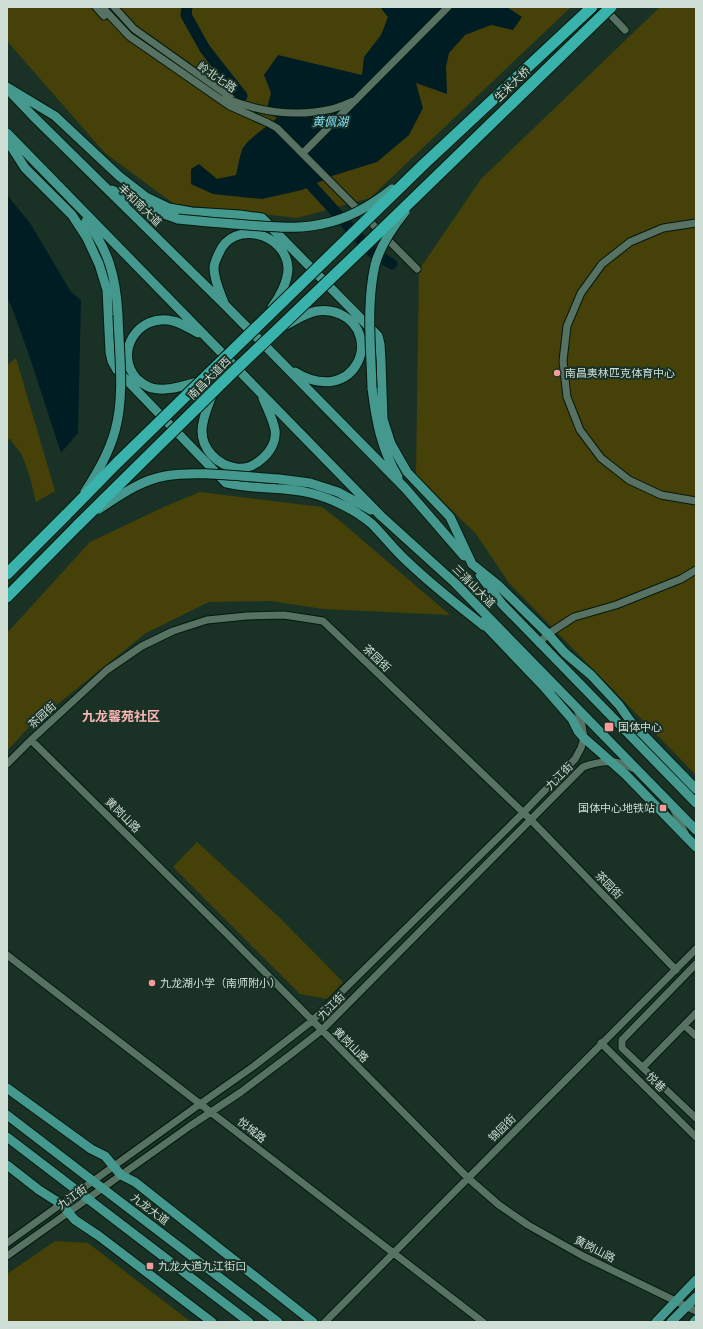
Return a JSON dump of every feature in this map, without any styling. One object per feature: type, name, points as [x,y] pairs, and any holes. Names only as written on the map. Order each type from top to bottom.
[{"type":"highway","name":"生米大桥","points":[[424,165],[592,7]]},
{"type":"highway","name":"生米大桥","points":[[431,181],[611,7]]},
{"type":"highway","name":"南昌大道西","points":[[7,574],[262,322],[424,165]]},
{"type":"highway","name":"南昌大道西","points":[[7,596],[213,392],[431,181]]},
{"type":"main road","points":[[7,88],[55,116],[119,176],[146,197],[168,208],[192,212],[262,218],[378,336],[380,344],[383,419],[391,444],[407,472],[450,517],[472,564],[498,585],[548,634],[565,653],[591,675],[619,705],[631,722],[696,789]]},
{"type":"main road","name":"丰和南大道","points":[[7,88],[33,116],[257,338]]},
{"type":"main road","points":[[7,133],[206,338]]},
{"type":"main road","points":[[7,140],[25,168],[72,215],[87,238],[99,264],[107,290],[110,352],[112,361],[117,370],[226,482],[240,486],[310,493],[340,504],[358,513],[372,524],[409,563],[463,610],[484,626],[545,688],[572,719],[578,731],[584,738],[625,774],[696,847]]},
{"type":"main road","points":[[104,187],[150,209],[178,219],[210,223],[298,228],[340,219],[364,209],[424,165]]},
{"type":"main road","points":[[405,488],[392,468],[384,450],[376,417],[372,388],[370,301],[375,264],[386,240],[399,220],[431,181]]},
{"type":"main road","points":[[62,190],[90,225],[107,257],[117,291],[120,401],[115,432],[109,449],[99,469],[76,506]]},
{"type":"main road","points":[[225,305],[216,280],[214,267],[220,249],[228,241],[242,234],[261,235],[270,239],[285,255],[288,269],[285,282],[278,299],[262,322]]},
{"type":"main road","points":[[277,330],[302,316],[316,311],[327,311],[338,313],[348,318],[359,332],[361,343],[361,355],[356,366],[350,374],[334,382],[325,382],[305,378],[283,365]]},
{"type":"main road","points":[[201,382],[165,390],[143,385],[135,377],[129,366],[129,346],[132,337],[138,329],[146,323],[154,320],[173,321],[206,338]]},
{"type":"main road","name":"三清山大道","points":[[206,338],[381,516],[455,583],[696,830]]},
{"type":"main road","name":"三清山大道","points":[[257,338],[405,488],[472,564],[502,604],[696,803]]},
{"type":"main road","points":[[213,392],[204,417],[202,429],[203,441],[214,458],[224,464],[236,468],[247,467],[258,462],[268,455],[273,444],[275,431],[271,416],[261,393]]},
{"type":"main road","points":[[82,522],[123,493],[144,483],[164,476],[187,474],[279,479],[310,483],[338,492],[381,516]]},
{"type":"main road","points":[[455,583],[484,626]]},
{"type":"main road","points":[[545,688],[575,705]]},
{"type":"main road","points":[[7,1088],[90,1149],[105,1156],[121,1175],[135,1182],[313,1322]]},
{"type":"main road","name":"九龙大道","points":[[7,1115],[278,1322]]},
{"type":"main road","points":[[7,1137],[249,1322]]},
{"type":"main road","points":[[7,1165],[38,1190],[61,1204],[75,1220],[99,1236],[212,1322]]},
{"type":"main road","points":[[656,1322],[696,1280]]},
{"type":"main road","points":[[671,1322],[696,1297]]},
{"type":"street","points":[[96,7],[126,39],[216,101],[268,122],[277,128],[417,269]]},
{"type":"street","points":[[102,7],[130,36],[230,106]]},
{"type":"street","name":"岭北七路","points":[[109,7],[132,32],[232,101],[257,108],[282,112],[312,112],[334,109],[356,100]]},
{"type":"street","points":[[114,7],[134,29],[238,103]]},
{"type":"street","name":"岭北七路","points":[[303,153],[448,7]]},
{"type":"street","points":[[604,7],[625,30]]},
{"type":"street","points":[[696,222],[663,228],[630,242],[602,264],[581,293],[567,326],[563,361],[567,396],[580,430],[601,458],[629,480],[661,495],[696,501]]},
{"type":"street","points":[[539,643],[548,634],[574,617],[616,605],[681,579],[696,570]]},
{"type":"street","name":"茶园街","points":[[7,764],[107,670],[142,646],[173,631],[207,620],[247,616],[284,615],[323,621],[531,820],[676,970]]},
{"type":"street","points":[[575,705],[582,725],[584,738]]},
{"type":"street","name":"九江街","points":[[7,1242],[254,1066],[312,1021],[523,813],[575,759],[584,738]]},
{"type":"street","name":"黄岗山路","points":[[31,740],[222,928],[468,1178],[499,1205],[528,1225],[583,1256],[696,1311]]},
{"type":"street","name":"九江街","points":[[7,1256],[210,1112],[241,1092],[322,1030],[583,767],[598,762],[617,762],[626,764],[642,775]]},
{"type":"street","points":[[671,804],[686,836]]},
{"type":"street","name":"锦园街","points":[[325,1322],[696,949]]},
{"type":"street","name":"悦城路","points":[[7,955],[483,1322]]},
{"type":"street","points":[[696,964],[622,1040],[622,1048],[696,1118]]},
{"type":"street","points":[[643,1067],[696,1013]]},
{"type":"street","points":[[684,1025],[696,1036]]},
{"type":"street","name":"悦巷","points":[[601,1043],[696,1137]]},
{"type":"shaded area","points":[[7,7],[571,7],[370,198],[297,218],[174,204],[105,153],[7,41]]},
{"type":"shaded area","name":"南昌奥林匹克体育中心","points":[[660,7],[696,7],[696,775],[509,583],[476,534],[416,475],[419,270],[481,179]]},
{"type":"shaded area","points":[[16,358],[55,491],[36,502],[30,477],[22,455],[10,439],[7,440],[7,365]]},
{"type":"shaded area","points":[[200,492],[322,507],[450,615],[323,609],[271,601],[209,602],[146,633],[29,727],[7,751],[7,633],[90,542],[166,506]]},
{"type":"shaded area","points":[[197,842],[279,917],[343,982],[327,999],[300,994],[173,867]]},
{"type":"shaded area","points":[[55,1241],[88,1243],[191,1322],[7,1322],[7,1274]]},
{"type":"water","name":"黄佩湖","points":[[380,7],[507,7],[522,17],[513,30],[491,25],[465,35],[449,53],[446,67],[447,94],[416,83],[423,108],[409,135],[377,162],[332,176],[302,190],[262,199],[213,194],[191,184],[191,169],[199,164],[217,179],[236,175],[242,150],[253,137],[277,118],[266,112],[271,93],[264,75],[278,55],[362,75],[364,57],[381,35],[388,17]]},
{"type":"water","points":[[7,195],[30,223],[71,292],[81,300],[78,433],[61,453],[30,358],[7,297]]},
{"type":"waterway","points":[[187,7],[186,15],[205,49],[242,96]]},
{"type":"waterway","points":[[301,174],[372,252],[392,264]]},
{"type":"place","name":"南昌奥林匹克体育中心","points":[[557,373]]},
{"type":"place","name":"国体中心","points":[[609,727]]},
{"type":"place","name":"国体中心地铁站","points":[[663,808]]},
{"type":"place","name":"九龙湖小学（南师附小）","points":[[152,983]]},
{"type":"place","name":"九龙大道九江街口","points":[[150,1266]]},
{"type":"district","name":"九龙馨苑社区","points":[[121,716]]}]
